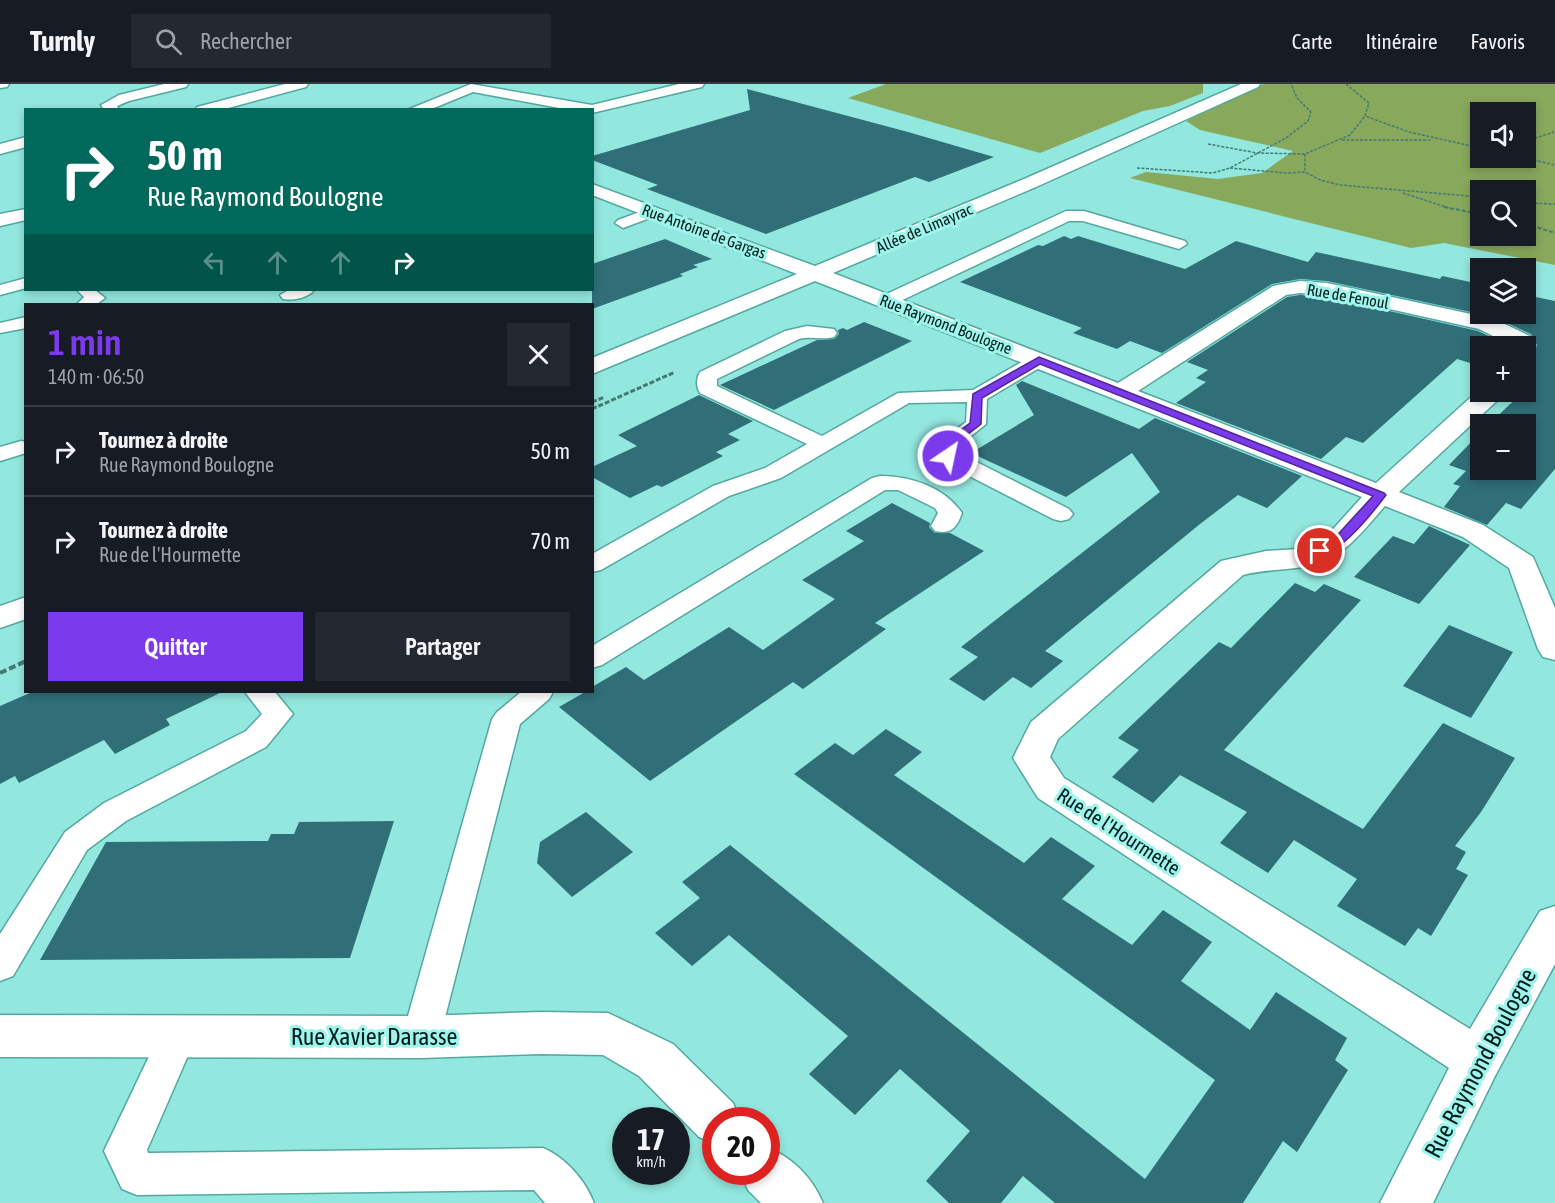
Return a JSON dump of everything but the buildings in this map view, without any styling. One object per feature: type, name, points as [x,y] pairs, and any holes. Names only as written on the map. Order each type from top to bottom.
[{"type":"street","points":[[110,108],[108,105],[124,98],[181,84]]},
{"type":"street","points":[[210,108],[301,84]]},
{"type":"street","points":[[594,109],[697,84]]},
{"type":"street","name":"Allée de Limayrac","points":[[594,366],[1030,183],[1253,84]]},
{"type":"street","points":[[419,108],[477,86],[587,108]]},
{"type":"street","points":[[3,145],[24,142]]},
{"type":"street","name":"Rue Antoine de Gargas","points":[[596,193],[653,212],[814,273]]},
{"type":"street","points":[[0,220],[24,214]]},
{"type":"street","name":"Rue Raymond Boulogne","points":[[814,273],[1473,531],[1522,563],[1555,649]]},
{"type":"street","name":"Rue de Fenoul","points":[[1120,392],[1280,290],[1300,287],[1327,289],[1486,324],[1511,336]]},
{"type":"street","points":[[1380,495],[1481,402]]},
{"type":"street","name":"Rue de l'Hourmette","points":[[1380,495],[1335,544],[1305,558],[1266,560],[1232,568],[1044,731],[1031,758],[1051,788],[1478,1060]]},
{"type":"street","points":[[0,618],[24,608]]},
{"type":"street","name":"Rue Raymond Boulogne","points":[[1406,1203],[1478,1060],[1555,924]]},
{"type":"street","name":"Rue Xavier Darasse","points":[[0,1036],[421,1037],[541,1033],[608,1034],[656,1060],[703,1107]]},
{"type":"street","points":[[779,1185],[797,1203]]},
{"type":"lane","points":[[622,223],[653,212]]},
{"type":"lane","points":[[886,301],[1066,216],[1084,216],[1179,244]]},
{"type":"lane","points":[[0,290],[24,284]]},
{"type":"lane","points":[[86,291],[96,298],[87,303]]},
{"type":"lane","points":[[0,328],[24,322]]},
{"type":"lane","points":[[823,444],[707,389],[707,376],[792,335],[807,331],[828,333]]},
{"type":"lane","points":[[594,565],[722,491],[773,473],[905,397],[977,396],[1039,360]]},
{"type":"lane","points":[[977,396],[976,424],[949,443],[948,456],[1061,514]]},
{"type":"lane","points":[[0,454],[21,447]]},
{"type":"lane","points":[[594,658],[880,483],[902,483],[943,503],[950,513],[943,526]]},
{"type":"lane","points":[[0,965],[76,841],[115,812],[256,739],[279,714],[260,693]]},
{"type":"lane","points":[[421,1037],[507,719],[538,693]]},
{"type":"lane","points":[[177,1036],[125,1151],[137,1174],[543,1169],[573,1203]]},
{"type":"path","points":[[1133,168],[1205,174],[1230,168],[1286,138],[1308,121],[1311,112],[1296,98],[1291,84]]},
{"type":"path","points":[[1208,144],[1257,153],[1305,154],[1339,140],[1350,135],[1365,116],[1369,103],[1346,84]]},
{"type":"path","points":[[1365,116],[1409,132],[1470,146]]},
{"type":"path","points":[[1536,138],[1555,131]]},
{"type":"path","points":[[1339,140],[1437,140]]},
{"type":"path","points":[[1305,154],[1305,172]]},
{"type":"path","points":[[1536,161],[1555,165]]},
{"type":"path","points":[[1230,168],[1286,173],[1305,172],[1320,180],[1340,185],[1470,195]]},
{"type":"path","points":[[1397,191],[1446,208],[1470,212]]},
{"type":"path","points":[[1536,203],[1555,204]]},
{"type":"path","points":[[1536,227],[1555,233]]},
{"type":"path","points":[[0,673],[24,662]]},
{"type":"green space","points":[[886,84],[1203,84],[1203,93],[1170,106],[1143,111],[1040,153],[848,98]]},
{"type":"green space","points":[[1264,84],[1555,84],[1555,265],[1536,261],[1536,258],[1520,258],[1444,243],[1411,248],[1130,178],[1146,172],[1218,179],[1262,173],[1293,151],[1200,130],[1186,121]]},
{"type":"route","points":[[948,456],[949,443],[976,424],[977,396],[1039,360],[1380,495],[1335,544],[1320,551]]}]
